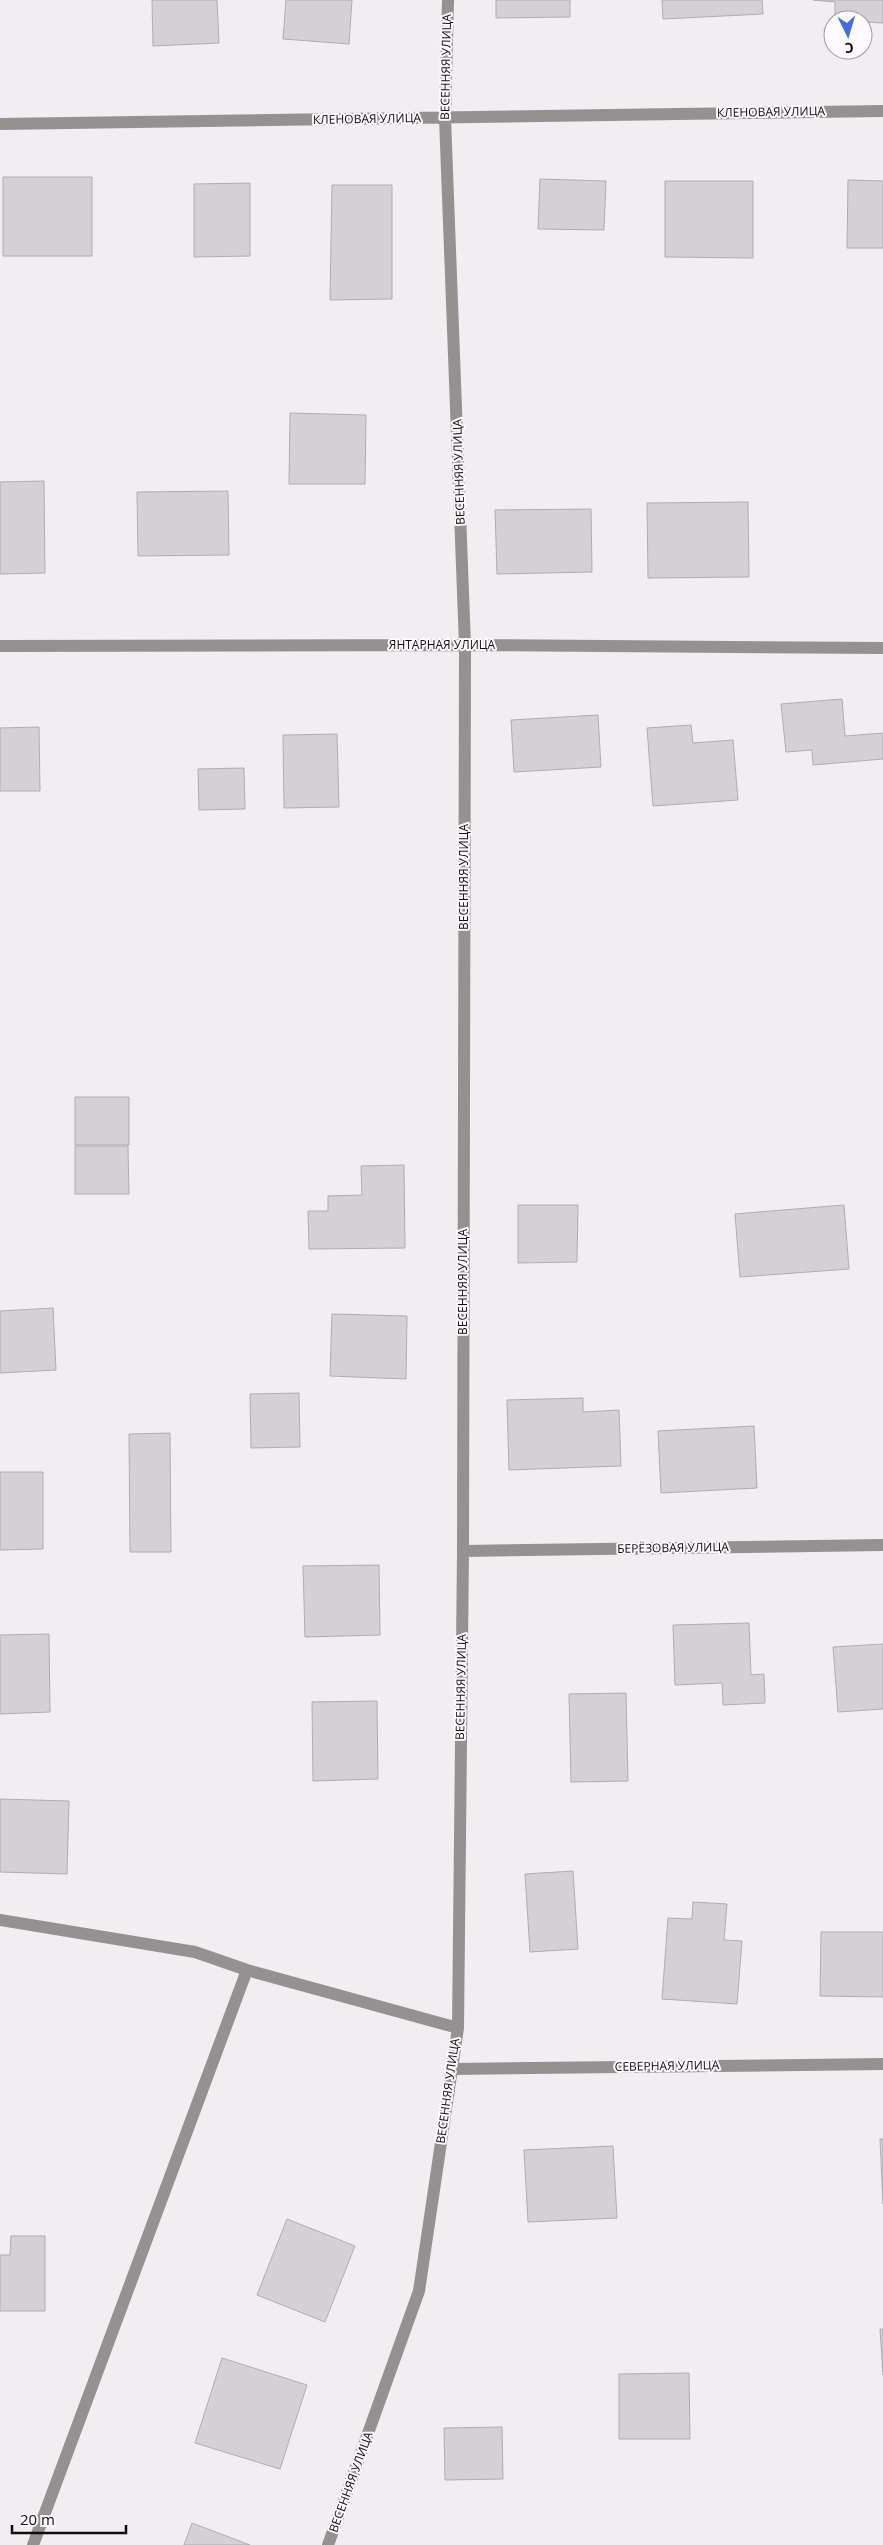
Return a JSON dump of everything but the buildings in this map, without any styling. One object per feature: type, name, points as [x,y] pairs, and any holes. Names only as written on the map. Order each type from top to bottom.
[{"type":"street","name":"ВЕСЕННЯЯ УЛИЦА","points":[[328,2545],[419,2291],[458,2028],[463,1551],[465,645],[445,118],[448,0]]},
{"type":"street","name":"КЛЕНОВАЯ УЛИЦА","points":[[0,124],[883,111]]},
{"type":"street","name":"ЯНТАРНАЯ УЛИЦА","points":[[0,646],[465,645],[883,648]]},
{"type":"street","name":"БЕРЁЗОВАЯ УЛИЦА","points":[[463,1551],[883,1545]]},
{"type":"street","points":[[0,1920],[195,1952],[247,1970],[458,2028]]},
{"type":"street","points":[[33,2545],[247,1970]]},
{"type":"street","name":"СЕВЕРНАЯ УЛИЦА","points":[[452,2068],[883,2064]]}]
